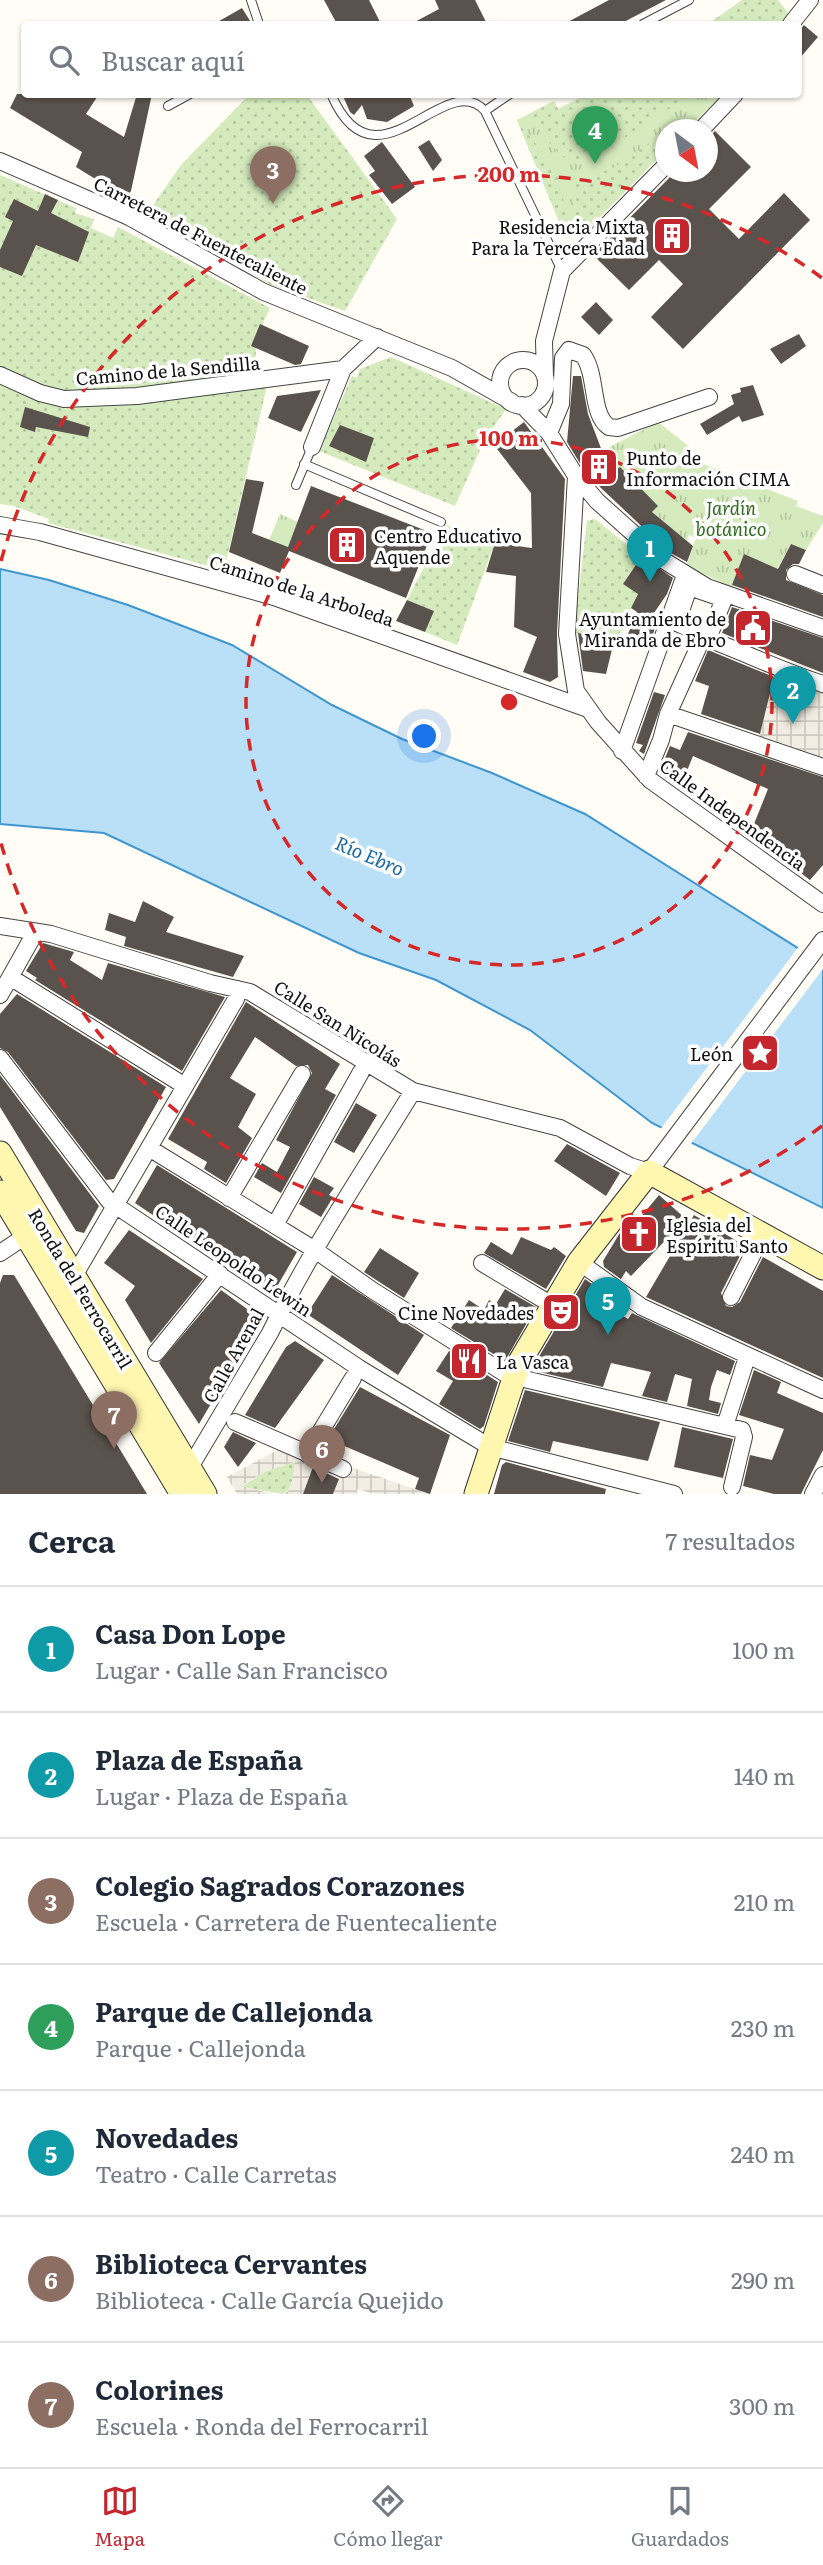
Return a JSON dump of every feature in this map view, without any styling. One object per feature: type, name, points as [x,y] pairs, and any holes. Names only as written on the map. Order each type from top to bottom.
[{"type":"main road","name":"Ronda del Ferrocarril","points":[[0,1153],[34,1230],[181,1486],[205,1494]]},
{"type":"main road","points":[[476,1494],[512,1375],[579,1262],[649,1172],[823,1268]]},
{"type":"main road","name":"Ronda del Ferrocarril","points":[[0,1192],[74,1276],[181,1486]]},
{"type":"street","points":[[793,21],[810,0]]},
{"type":"street","points":[[711,119],[731,98]]},
{"type":"street","name":"Carretera de Fuentecaliente","points":[[0,161],[129,217],[264,292],[464,373],[517,404],[550,433]]},
{"type":"street","points":[[646,776],[668,714],[704,635],[711,631],[724,599],[690,581],[597,501],[576,475],[550,433],[542,395],[545,377],[544,341],[562,271],[655,176]]},
{"type":"street","points":[[312,447],[343,369],[377,337]]},
{"type":"street","points":[[542,395],[530,404],[517,404],[501,387],[512,364],[544,341]]},
{"type":"street","points":[[550,433],[561,404],[563,358],[569,350],[578,351],[587,360],[594,376],[598,411],[604,424],[612,428],[709,397]]},
{"type":"street","points":[[512,364],[538,365],[545,377]]},
{"type":"street","name":"Carretera de Fuentecaliente","points":[[464,373],[512,364]]},
{"type":"street","name":"Camino de la Sendilla","points":[[0,375],[40,393],[79,399],[193,390],[343,369]]},
{"type":"street","name":"Calle Independencia","points":[[576,475],[568,645],[576,691],[622,751],[646,776],[823,904]]},
{"type":"street","points":[[574,512],[580,501],[587,498],[597,501]]},
{"type":"street","name":"Camino de la Arboleda","points":[[0,525],[40,532],[274,597],[588,709]]},
{"type":"street","points":[[795,574],[823,585]]},
{"type":"street","points":[[690,581],[823,628]]},
{"type":"street","points":[[690,581],[677,623],[756,656],[777,670],[823,684]]},
{"type":"street","points":[[622,751],[690,581]]},
{"type":"street","points":[[668,714],[823,766]]},
{"type":"street","name":"Calle San Nicolás","points":[[0,926],[39,932],[250,992],[331,1044],[413,1091],[560,1128],[630,1166],[649,1172]]},
{"type":"street","points":[[0,995],[39,932]]},
{"type":"street","points":[[649,1172],[823,940]]},
{"type":"street","points":[[10,978],[185,1086]]},
{"type":"street","points":[[74,1276],[236,999],[238,989]]},
{"type":"street","name":"Calle Leopoldo Lewin","points":[[0,1058],[109,1201],[359,1367],[489,1447],[674,1494]]},
{"type":"street","points":[[275,1225],[361,1072]]},
{"type":"street","points":[[229,1198],[302,1074]]},
{"type":"street","name":"Calle Arenal","points":[[181,1486],[270,1333],[278,1312],[413,1091]]},
{"type":"street","points":[[149,1148],[315,1250],[372,1290],[504,1373]]},
{"type":"street","points":[[0,1253],[34,1230]]},
{"type":"street","points":[[731,1297],[763,1234]]},
{"type":"street","points":[[579,1262],[642,1307],[823,1390]]},
{"type":"street","points":[[482,1263],[547,1302]]},
{"type":"street","points":[[156,1353],[220,1274]]},
{"type":"street","points":[[725,1426],[747,1357]]},
{"type":"street","points":[[307,1454],[353,1378]]},
{"type":"street","points":[[520,1378],[742,1430],[732,1487]]},
{"type":"street","points":[[235,1422],[343,1469]]},
{"type":"street","points":[[813,1494],[823,1475]]},
{"type":"lane","points":[[251,0],[258,21]]},
{"type":"lane","points":[[649,21],[689,0]]},
{"type":"lane","points":[[168,106],[183,98]]},
{"type":"lane","points":[[333,98],[341,117],[352,129],[368,134],[397,133],[465,100],[478,103],[485,111],[562,271]]},
{"type":"lane","points":[[485,111],[504,98]]},
{"type":"lane","points":[[296,485],[312,447]]},
{"type":"lane","points":[[304,464],[441,522]]},
{"type":"green space","points":[[742,0],[778,0],[789,14],[783,21],[712,21]]},
{"type":"green space","points":[[246,98],[309,98],[397,219],[345,311],[271,285],[149,211],[181,165]]},
{"type":"green space","points":[[580,98],[719,98],[697,119],[655,119],[655,161],[579,238],[569,233],[566,238],[517,120],[554,101],[558,109]]},
{"type":"green space","points":[[580,98],[685,98],[628,136],[577,164],[556,150],[529,114],[554,101],[558,109]]},
{"type":"green space","points":[[517,120],[555,168],[560,179],[569,232],[566,238]]},
{"type":"green space","points":[[655,139],[655,161],[579,238],[572,189],[575,183],[615,167]]},
{"type":"green space","points":[[0,175],[76,208],[75,213],[94,219],[91,228],[113,238],[118,227],[270,308],[252,346],[256,348],[255,375],[129,391],[58,392],[0,368]]},
{"type":"green space","points":[[391,357],[506,409],[484,441],[455,506],[319,451],[352,376],[357,378],[360,369]]},
{"type":"green space","points":[[0,382],[29,395],[267,386],[224,570],[48,523],[49,519],[14,506],[0,504]]},
{"type":"green space","name":"Jardín botánico","points":[[658,422],[701,456],[703,464],[798,501],[796,506],[823,516],[823,523],[806,550],[791,544],[777,569],[744,555],[732,587],[686,566],[696,538],[689,535],[687,541],[652,512],[658,506],[602,451]]},
{"type":"green space","points":[[280,514],[298,522],[288,547],[269,540]]},
{"type":"green space","points":[[595,519],[642,557],[623,584],[638,594],[616,641],[574,633],[587,521]]},
{"type":"green space","points":[[446,525],[495,543],[457,645],[425,632],[434,611],[407,600]]},
{"type":"green space","points":[[296,1462],[291,1484],[283,1494],[241,1487],[266,1471]]},
{"type":"shaded area","points":[[775,674],[823,680],[823,775],[757,745]]},
{"type":"shaded area","points":[[279,1449],[315,1463],[303,1494],[283,1494],[288,1491],[293,1478],[295,1462],[266,1471],[241,1486],[273,1494],[237,1494],[227,1477]]},
{"type":"shaded area","points":[[345,1465],[429,1494],[374,1494],[358,1489],[356,1494],[333,1494]]},
{"type":"water","name":"Río Ebro","points":[[0,569],[49,580],[128,605],[232,645],[332,705],[402,739],[492,773],[585,814],[823,964],[823,1208],[652,1123],[530,1030],[436,980],[359,953],[104,833],[0,824]]},
{"type":"pier","points":[[800,945],[823,960],[823,969],[690,1145],[659,1131]]},
{"type":"building","points":[[324,0],[369,0],[380,21],[335,21]]},
{"type":"building","points":[[435,0],[475,0],[486,21],[417,21],[439,9]]},
{"type":"building","points":[[609,0],[666,0],[626,21],[570,21]]},
{"type":"building","points":[[242,8],[250,21],[219,21]]},
{"type":"building","points":[[804,25],[818,37],[802,56]]},
{"type":"building","points":[[17,94],[21,94],[21,98],[96,98],[86,114],[124,137],[136,98],[151,98],[131,191],[126,198],[76,167],[82,152],[10,108]]},
{"type":"building","points":[[344,98],[411,98],[414,106],[387,122],[367,119],[362,105],[354,115]]},
{"type":"building","name":"Residencia Mixta Para la Tercera Edad","points":[[718,134],[751,167],[709,209],[739,239],[784,193],[810,220],[683,349],[651,317],[683,284],[659,260],[629,290],[593,255],[665,182],[718,182]]},
{"type":"building","points":[[429,140],[442,160],[433,171],[418,147]]},
{"type":"building","points":[[382,142],[415,187],[392,204],[369,175],[375,171],[364,156]]},
{"type":"building","points":[[45,194],[58,200],[51,213],[89,232],[78,262],[36,245],[22,276],[0,267],[0,250],[13,221],[5,217],[14,199],[38,211]]},
{"type":"building","points":[[596,302],[613,320],[599,335],[581,317]]},
{"type":"building","points":[[260,324],[309,346],[301,364],[295,365],[251,346]]},
{"type":"building","points":[[799,334],[806,346],[781,364],[770,349]]},
{"type":"building","points":[[573,376],[581,376],[588,414],[602,451],[617,469],[620,467],[658,506],[652,512],[693,546],[687,562],[669,552],[584,470],[567,442]]},
{"type":"building","points":[[753,385],[764,415],[742,422],[739,416],[707,435],[700,424],[734,404],[731,395],[741,392],[740,388]]},
{"type":"building","points":[[321,390],[301,432],[268,418],[277,396]]},
{"type":"building","points":[[25,407],[90,427],[88,437],[36,427],[35,432],[20,427]]},
{"type":"building","points":[[524,422],[565,479],[557,633],[558,677],[550,682],[523,672],[537,637],[514,627],[516,576],[486,572],[495,543],[532,548],[531,493],[494,445]]},
{"type":"building","points":[[340,425],[374,438],[366,462],[329,446]]},
{"type":"building","name":"Centro Educativo Aquende","points":[[246,479],[264,482],[252,533],[288,547],[311,486],[432,533],[406,598],[289,551],[280,573],[229,552]]},
{"type":"building","points":[[791,544],[806,550],[799,564],[793,564],[786,570],[786,580],[823,595],[823,617],[732,585],[744,554],[778,569]]},
{"type":"building","points":[[642,556],[673,578],[667,594],[654,613],[659,616],[651,640],[628,634],[637,612],[631,608],[638,594],[623,584]]},
{"type":"building","points":[[407,600],[434,611],[425,632],[396,621]]},
{"type":"building","name":"Ayuntamiento de Miranda de Ebro","points":[[732,607],[823,638],[823,673],[722,633]]},
{"type":"building","points":[[578,633],[614,641],[606,674],[583,671]]},
{"type":"building","points":[[708,650],[774,677],[760,734],[701,714],[709,686],[695,681]]},
{"type":"building","points":[[654,692],[665,695],[644,754],[639,751],[643,745],[636,743]]},
{"type":"building","points":[[688,732],[823,777],[823,865],[810,880],[750,834],[768,789],[693,756],[680,788],[659,773],[670,746],[680,750]]},
{"type":"building","points":[[143,901],[174,917],[166,932],[244,956],[233,977],[124,946],[126,937],[105,930],[109,913],[135,922]]},
{"type":"building","points":[[43,943],[74,952],[70,960],[102,980],[108,963],[225,997],[182,1071],[35,980],[37,978],[26,971]]},
{"type":"building","points":[[17,994],[166,1087],[114,1179],[106,1180],[8,1052],[0,1048],[0,1014]]},
{"type":"building","points":[[246,1002],[340,1064],[325,1089],[336,1095],[281,1193],[254,1177],[262,1163],[277,1172],[290,1147],[276,1140],[312,1073],[308,1065],[296,1066],[255,1037],[230,1078],[256,1094],[238,1127],[252,1138],[226,1183],[204,1169],[207,1162],[168,1139]]},
{"type":"building","points":[[0,1075],[99,1206],[84,1233],[76,1231],[0,1107]]},
{"type":"building","points":[[356,1103],[377,1115],[354,1153],[334,1142]]},
{"type":"building","points":[[567,1144],[620,1173],[606,1196],[554,1161]]},
{"type":"building","points":[[157,1165],[297,1252],[275,1290],[269,1293],[135,1203]]},
{"type":"building","points":[[314,1177],[334,1188],[329,1195],[333,1197],[321,1217],[299,1204]]},
{"type":"building","name":"Iglesia del Espíritu Santo","points":[[659,1195],[686,1219],[631,1276],[626,1271],[621,1279],[604,1267],[603,1261],[624,1226],[629,1231]]},
{"type":"building","points":[[694,1215],[745,1246],[721,1293],[726,1306],[732,1307],[740,1302],[763,1257],[823,1291],[823,1378],[646,1297]]},
{"type":"building","points":[[129,1230],[203,1279],[151,1343],[125,1300],[135,1286],[104,1263]]},
{"type":"building","points":[[521,1237],[551,1250],[554,1247],[566,1256],[546,1289],[484,1253],[491,1242],[512,1255]]},
{"type":"building","points":[[380,1248],[419,1273],[404,1298],[364,1272]]},
{"type":"building","points":[[3,1275],[14,1275],[147,1494],[0,1494],[0,1283]]},
{"type":"building","points":[[332,1275],[424,1335],[398,1375],[307,1314]]},
{"type":"building","points":[[585,1279],[610,1297],[605,1305],[628,1319],[632,1313],[735,1361],[730,1375],[717,1370],[711,1387],[709,1400],[721,1403],[718,1414],[687,1406],[692,1379],[675,1374],[667,1402],[642,1396],[651,1372],[611,1363],[603,1387],[531,1370]]},
{"type":"building","points":[[505,1289],[536,1307],[505,1361],[451,1328],[469,1300],[484,1310],[489,1300],[496,1304]]},
{"type":"building","points":[[221,1290],[261,1319],[199,1424],[159,1363]]},
{"type":"building","points":[[295,1341],[324,1360],[275,1428],[245,1415],[286,1347]]},
{"type":"building","points":[[449,1351],[498,1382],[484,1426],[480,1429],[439,1404],[453,1381],[436,1371]]},
{"type":"building","points":[[754,1370],[781,1382],[777,1393],[823,1413],[823,1450],[801,1494],[774,1494],[743,1486],[750,1455],[772,1460],[784,1429],[739,1415]]},
{"type":"building","points":[[360,1387],[450,1435],[430,1494],[415,1489],[419,1478],[328,1439]]},
{"type":"building","points":[[525,1390],[660,1422],[648,1461],[553,1441],[550,1452],[508,1441]]},
{"type":"building","points":[[682,1427],[733,1439],[723,1478],[674,1467]]},
{"type":"building","points":[[233,1432],[256,1443],[238,1467],[224,1447]]},
{"type":"building","points":[[506,1462],[606,1489],[605,1494],[494,1494],[502,1465]]},
{"type":"building","points":[[313,1467],[339,1479],[333,1494],[303,1494]]},
{"type":"place","name":"Parque de Callejonda","points":[[595,164]]},
{"type":"place","name":"Colegio Sagrados Corazones","points":[[273,204]]},
{"type":"place","name":"Residencia Mixta Para la Tercera Edad","points":[[672,236]]},
{"type":"place","name":"Punto de Información CIMA","points":[[599,467]]},
{"type":"place","name":"Centro Educativo Aquende","points":[[347,545]]},
{"type":"place","name":"Casa Don Lope","points":[[650,582]]},
{"type":"place","name":"Ayuntamiento de Miranda de Ebro","points":[[753,628]]},
{"type":"place","name":"Plaza de España","points":[[793,724]]},
{"type":"place","name":"León","points":[[760,1053]]},
{"type":"place","name":"Iglesia del Espíritu Santo","points":[[639,1234]]},
{"type":"place","name":"Cine Novedades","points":[[561,1312]]},
{"type":"place","name":"Novedades","points":[[608,1335]]},
{"type":"place","name":"La Vasca","points":[[469,1361]]},
{"type":"place","name":"Colorines","points":[[114,1449]]},
{"type":"place","name":"Biblioteca Cervantes","points":[[322,1483]]}]
